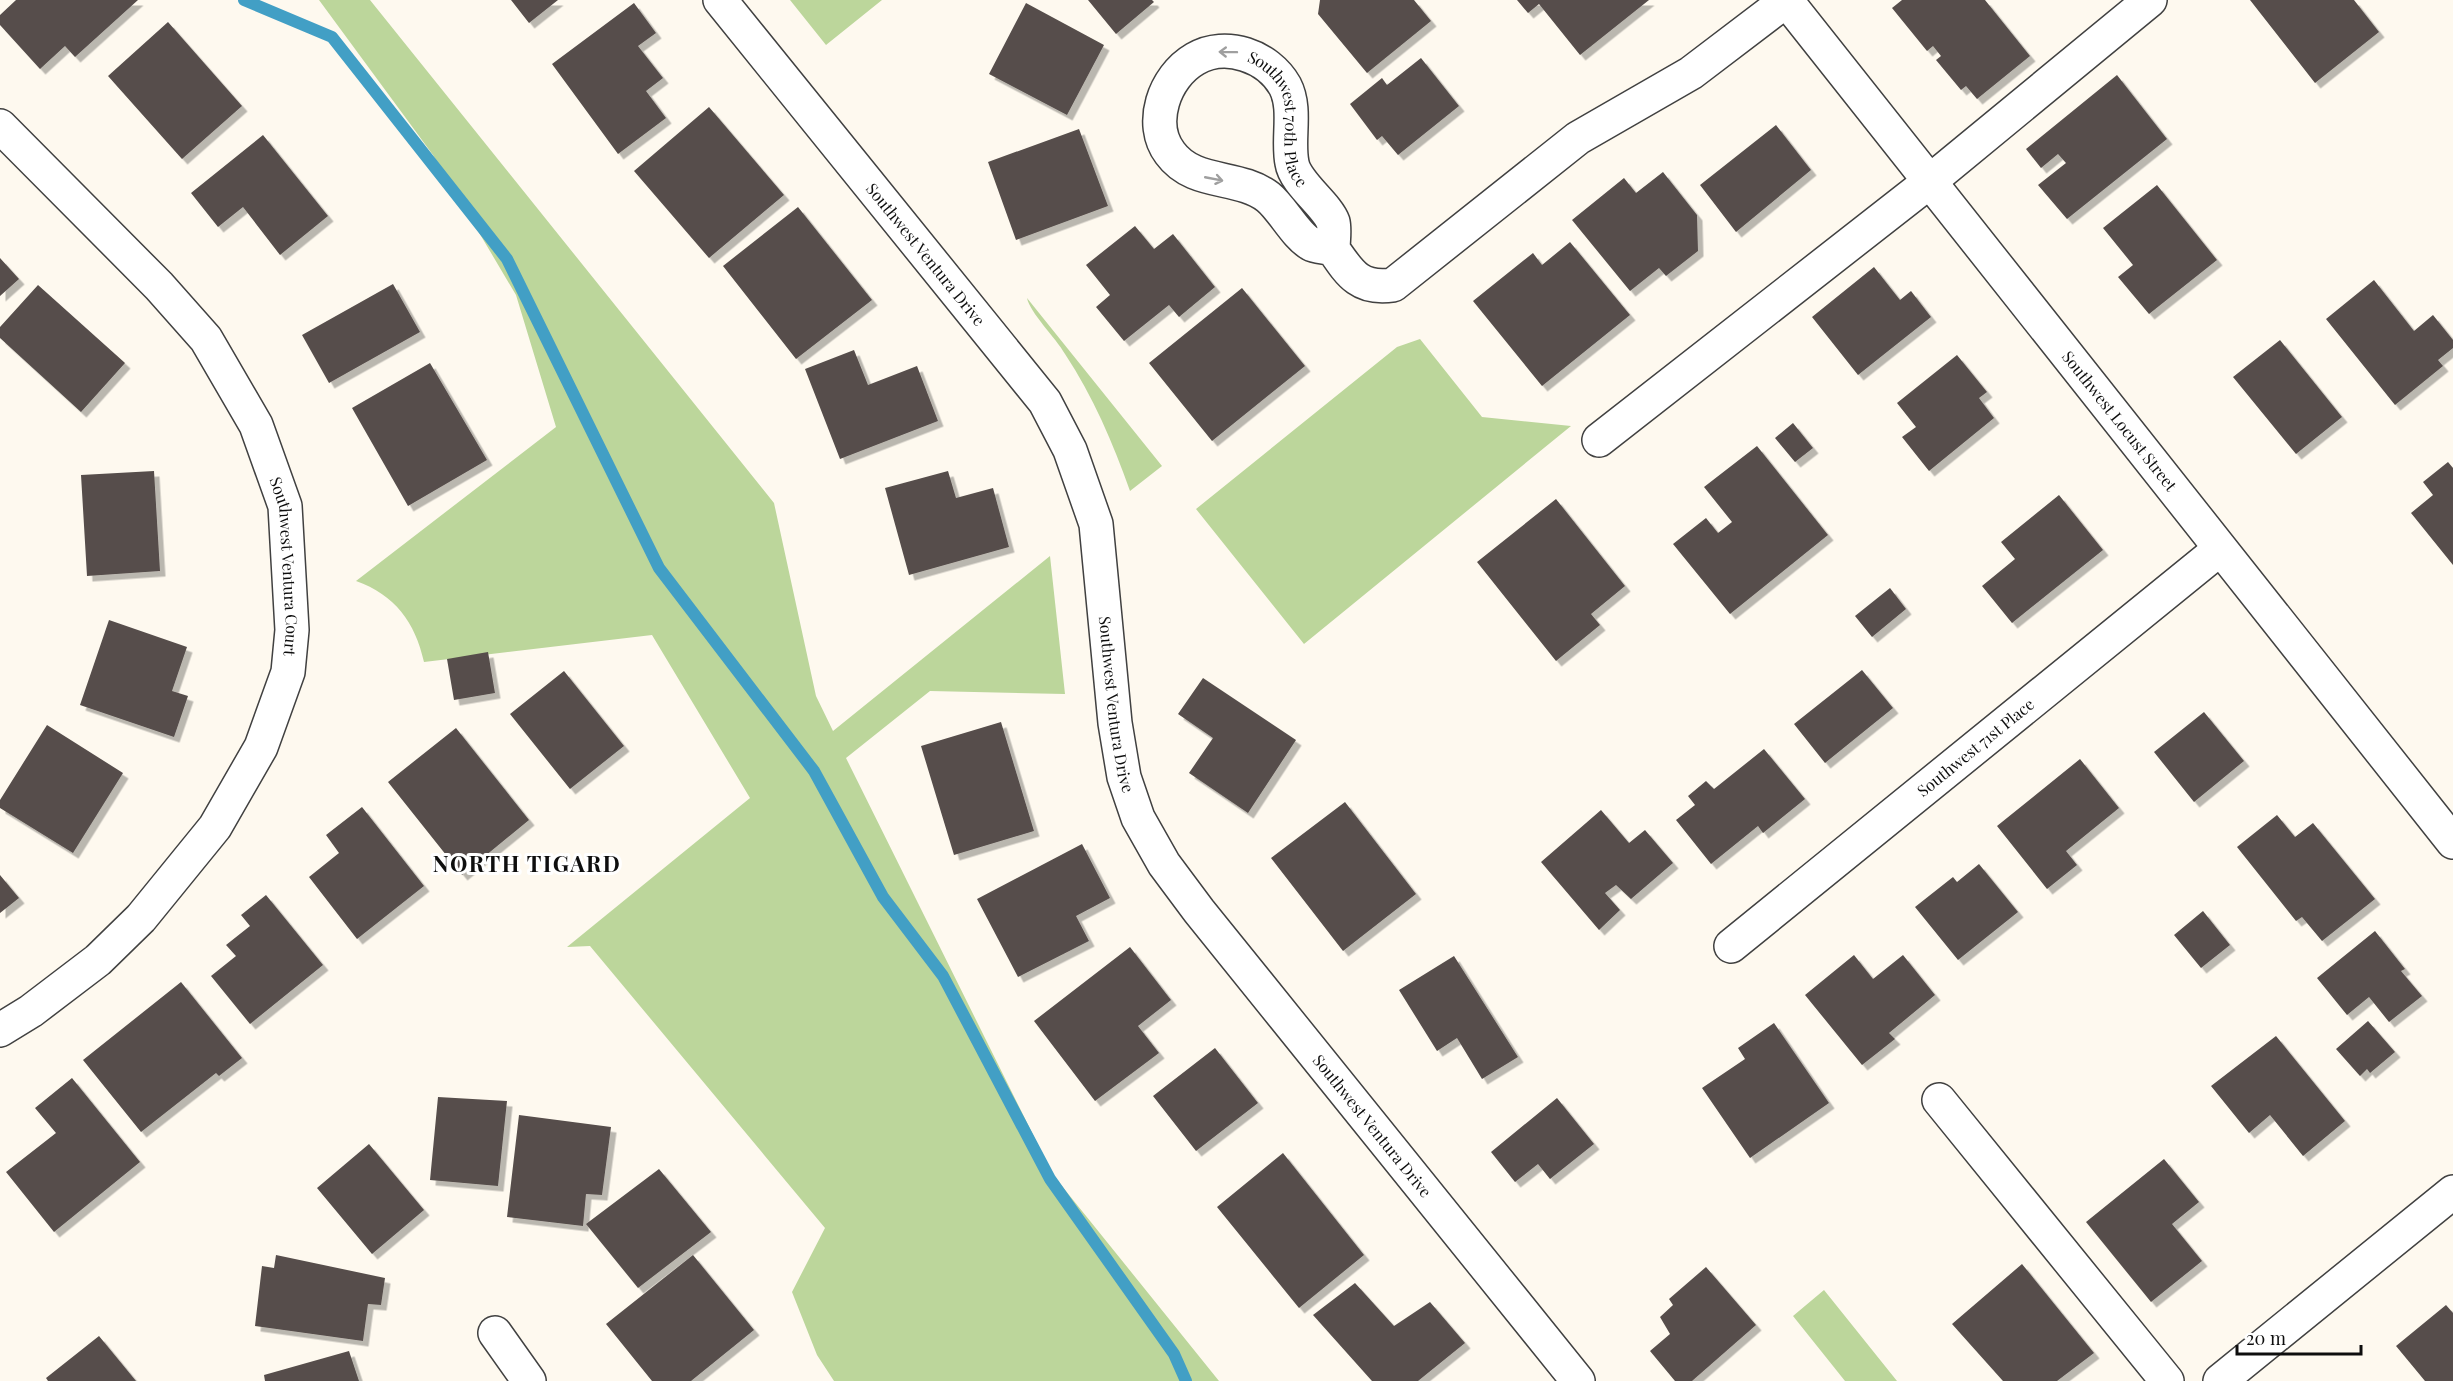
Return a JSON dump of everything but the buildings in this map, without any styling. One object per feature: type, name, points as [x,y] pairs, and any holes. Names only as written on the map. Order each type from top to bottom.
[{"type":"street","name":"Southwest Ventura Drive","points":[[720,0],[1045,402],[1070,450],[1096,524],[1115,723],[1124,777],[1138,818],[1164,864],[1280,1012],[1578,1381]]},
{"type":"street","name":"Southwest Locust Street","points":[[1786,0],[2453,842]]},
{"type":"street","name":"Southwest 70th Place","points":[[1333,249],[1333,222],[1292,166],[1290,108],[1286,88],[1274,72],[1257,59],[1242,53],[1226,51],[1210,53],[1195,59],[1181,70],[1162,102],[1159,118],[1161,135],[1170,153],[1185,167],[1201,177],[1251,188],[1268,197],[1310,243],[1333,249],[1358,280],[1377,288],[1393,285],[1578,138],[1691,72],[1786,0]]},
{"type":"street","points":[[1599,440],[1929,182],[2150,0]]},
{"type":"street","name":"Southwest Ventura Court","points":[[0,126],[159,286],[206,339],[251,416],[285,506],[292,630],[288,672],[261,747],[215,827],[141,918],[98,960],[31,1011],[0,1030]]},
{"type":"street","name":"Southwest 71st Place","points":[[1731,946],[2220,549]]},
{"type":"street","points":[[1939,1100],[2167,1381]]},
{"type":"street","points":[[2220,1381],[2453,1192]]},
{"type":"street","points":[[495,1333],[529,1381]]},
{"type":"green space","points":[[319,0],[370,0],[774,503],[816,696],[833,731],[1050,556],[1065,694],[930,691],[846,758],[1053,1175],[1219,1381],[834,1381],[817,1355],[792,1292],[825,1228],[590,946],[567,947],[750,798],[652,635],[424,662],[415,634],[401,612],[382,594],[356,581],[556,427],[516,295],[433,155]]},
{"type":"green space","points":[[790,0],[882,0],[826,45]]},
{"type":"green space","points":[[1027,298],[1162,466],[1130,491],[1085,386],[1061,348],[1033,311]]},
{"type":"green space","points":[[1420,339],[1482,417],[1571,426],[1304,644],[1196,509],[1397,347]]},
{"type":"green space","points":[[1824,1290],[1897,1381],[1845,1381],[1793,1316]]},
{"type":"waterway","points":[[244,0],[332,37],[507,259],[659,568],[814,771],[883,897],[943,976],[1050,1179],[1174,1354],[1186,1381]]},
{"type":"district","name":"NORTH TIGARD","points":[[527,864]]}]
